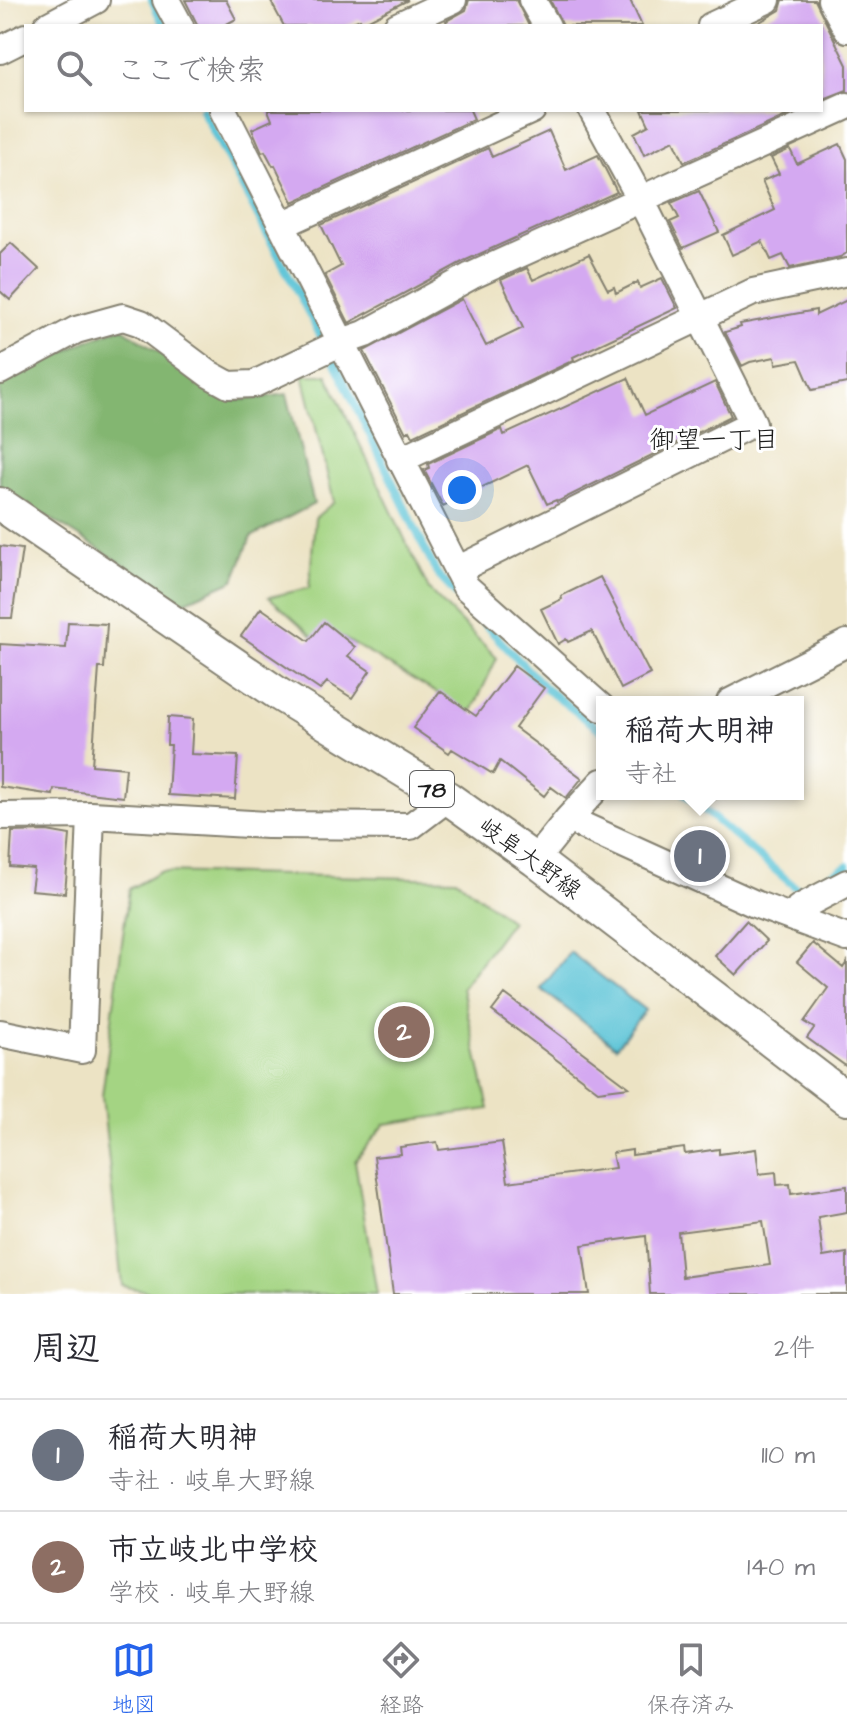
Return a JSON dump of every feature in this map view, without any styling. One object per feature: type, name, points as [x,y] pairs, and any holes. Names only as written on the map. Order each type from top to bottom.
[{"type":"main road","name":"岐阜大野線","points":[[0,504],[280,695],[448,798],[535,860],[847,1099]]},
{"type":"street","points":[[51,24],[96,0]]},
{"type":"street","points":[[166,0],[179,24]]},
{"type":"street","points":[[401,24],[453,0]]},
{"type":"street","points":[[532,0],[546,24]]},
{"type":"street","points":[[715,24],[767,0]]},
{"type":"street","points":[[831,0],[847,29]]},
{"type":"street","points":[[0,50],[24,38]]},
{"type":"street","points":[[0,371],[76,330],[123,317],[141,323],[209,374],[229,385],[254,384],[365,334],[471,276],[847,106]]},
{"type":"street","points":[[224,112],[466,587],[596,703]]},
{"type":"street","points":[[282,225],[528,112]]},
{"type":"street","points":[[457,570],[753,423],[593,112]]},
{"type":"street","points":[[400,460],[753,292],[847,272]]},
{"type":"street","points":[[742,696],[847,643]]},
{"type":"street","points":[[535,860],[596,789]]},
{"type":"street","points":[[0,816],[91,815],[267,825],[411,826],[448,798]]},
{"type":"street","points":[[0,1033],[82,1050],[91,815]]},
{"type":"street","points":[[568,819],[755,904],[847,938]]},
{"type":"street","points":[[794,918],[799,908],[847,883]]},
{"type":"green space","points":[[121,327],[234,401],[287,394],[314,504],[251,537],[234,580],[184,602],[0,487],[0,385],[82,343]]},
{"type":"green space","points":[[303,375],[327,375],[429,590],[497,658],[471,713],[331,631],[316,639],[269,597],[309,588],[315,518],[334,502]]},
{"type":"green space","points":[[160,872],[456,879],[511,921],[462,988],[489,1109],[385,1124],[355,1161],[377,1294],[160,1294],[122,1286],[102,1096],[129,889]]},
{"type":"water","points":[[570,952],[645,1010],[616,1047],[541,989]]},
{"type":"building","points":[[185,0],[226,0],[236,19],[227,24],[197,24]]},
{"type":"building","points":[[270,0],[408,0],[363,23],[360,19],[349,24],[283,24]]},
{"type":"building","points":[[469,0],[516,0],[528,24],[448,24],[446,21],[466,10]]},
{"type":"building","points":[[550,0],[630,0],[641,24],[562,24]]},
{"type":"building","points":[[783,0],[815,0],[847,65],[847,90],[823,99],[823,24],[756,24],[780,10]]},
{"type":"building","points":[[269,112],[471,112],[474,119],[293,202],[275,165],[265,151],[262,152],[252,129],[272,120]]},
{"type":"building","points":[[643,112],[795,112],[684,162],[674,140],[644,155],[634,133],[649,125]]},
{"type":"building","points":[[549,131],[566,170],[598,155],[617,192],[464,261],[349,323],[325,275],[341,266],[321,225],[488,148],[492,157]]},
{"type":"building","points":[[840,144],[847,159],[847,253],[790,268],[783,255],[771,260],[762,241],[732,255],[723,235],[775,210],[762,181],[779,174],[771,158],[790,149],[797,164]]},
{"type":"building","points":[[699,191],[719,232],[683,248],[670,222],[679,218],[671,203]]},
{"type":"building","points":[[11,243],[39,269],[10,300],[0,291],[0,254]]},
{"type":"building","points":[[589,254],[608,290],[614,287],[616,293],[638,282],[640,288],[662,278],[677,308],[413,436],[410,430],[406,433],[364,351],[462,299],[486,346],[523,328],[501,280],[527,268],[533,280]]},
{"type":"building","points":[[847,300],[847,383],[812,390],[799,360],[776,364],[775,357],[742,366],[725,332],[741,327],[740,324],[816,310],[816,315]]},
{"type":"building","points":[[628,378],[645,415],[715,382],[731,416],[557,502],[547,504],[528,465],[443,506],[424,470],[429,468],[428,464],[502,429],[504,435]]},
{"type":"building","points":[[0,546],[22,549],[12,618],[0,618]]},
{"type":"building","points":[[600,577],[650,674],[621,689],[592,631],[558,644],[541,609]]},
{"type":"building","points":[[261,608],[309,641],[324,622],[355,647],[348,656],[370,671],[352,698],[327,682],[320,690],[241,636]]},
{"type":"building","points":[[68,622],[107,624],[104,668],[99,668],[92,765],[126,768],[123,797],[54,789],[53,795],[0,787],[0,644],[66,648]]},
{"type":"building","points":[[514,666],[544,688],[515,728],[582,778],[566,798],[551,787],[544,796],[500,761],[493,774],[452,749],[449,753],[413,728],[440,691],[476,716]]},
{"type":"building","points":[[168,717],[193,719],[191,754],[238,756],[235,799],[168,795],[171,745],[167,745]]},
{"type":"building","points":[[47,831],[70,835],[65,893],[31,890],[34,869],[10,867],[12,832]]},
{"type":"building","points":[[746,921],[767,941],[736,975],[715,956]]},
{"type":"building","points":[[813,943],[843,968],[847,962],[847,1067],[807,1038],[814,1028],[804,1022],[828,988],[797,962]]},
{"type":"building","points":[[505,994],[629,1087],[598,1091],[492,1011]]},
{"type":"building","points":[[437,1142],[439,1150],[502,1142],[508,1182],[615,1168],[612,1153],[632,1150],[632,1155],[684,1148],[685,1154],[719,1149],[719,1154],[756,1149],[759,1174],[776,1172],[777,1185],[790,1184],[791,1194],[847,1186],[847,1212],[818,1217],[823,1257],[847,1253],[847,1294],[650,1294],[646,1236],[582,1245],[589,1294],[393,1294],[374,1157],[401,1154],[400,1147]],"holes":[[[763,1221],[770,1265],[682,1277],[678,1232]]]},
{"type":"waterway","points":[[152,0],[163,24]]},
{"type":"waterway","points":[[203,112],[338,369],[437,574],[546,689],[596,726]]},
{"type":"waterway","points":[[692,800],[800,891],[847,866]]},
{"type":"place","name":"稲荷大明神","points":[[700,856]]},
{"type":"place","name":"市立岐北中学校","points":[[404,1032]]},
{"type":"district","name":"御望一丁目","points":[[714,439]]}]
